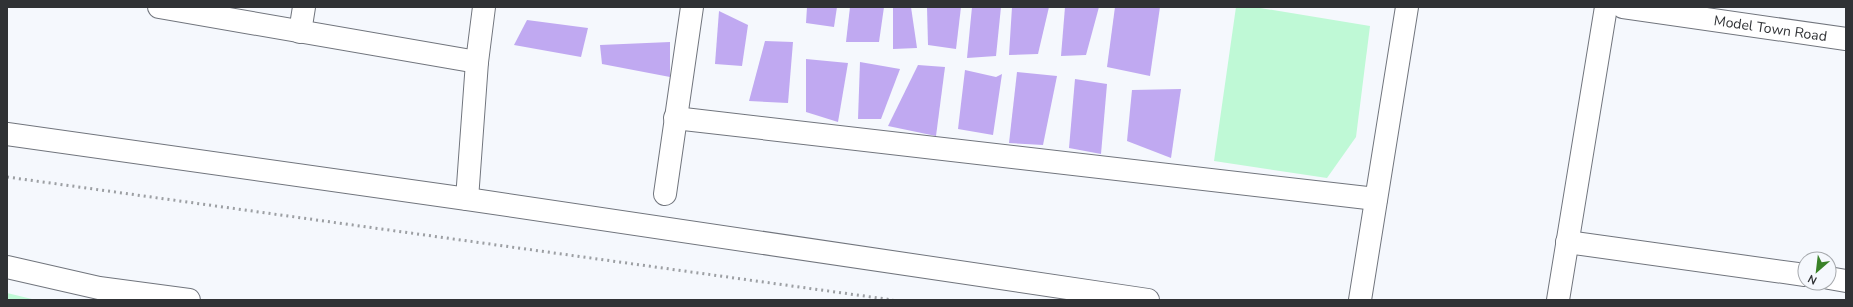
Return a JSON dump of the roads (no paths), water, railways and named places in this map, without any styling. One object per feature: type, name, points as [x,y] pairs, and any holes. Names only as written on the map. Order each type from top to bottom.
[{"type":"street","points":[[300,32],[304,7]]},
{"type":"street","points":[[467,199],[477,62],[484,7]]},
{"type":"street","points":[[664,194],[692,7]]},
{"type":"street","points":[[1360,300],[1407,7]]},
{"type":"street","points":[[1558,300],[1606,7]]},
{"type":"street","name":"Model Town Road","points":[[1623,7],[1846,39]]},
{"type":"street","points":[[168,8],[477,62]]},
{"type":"street","points":[[675,118],[1376,199]]},
{"type":"street","points":[[7,134],[467,199],[828,254],[1148,300]]},
{"type":"street","points":[[1567,242],[1797,274]]},
{"type":"street","points":[[7,267],[96,294],[189,300]]},
{"type":"railway","points":[[7,177],[893,300]]}]
